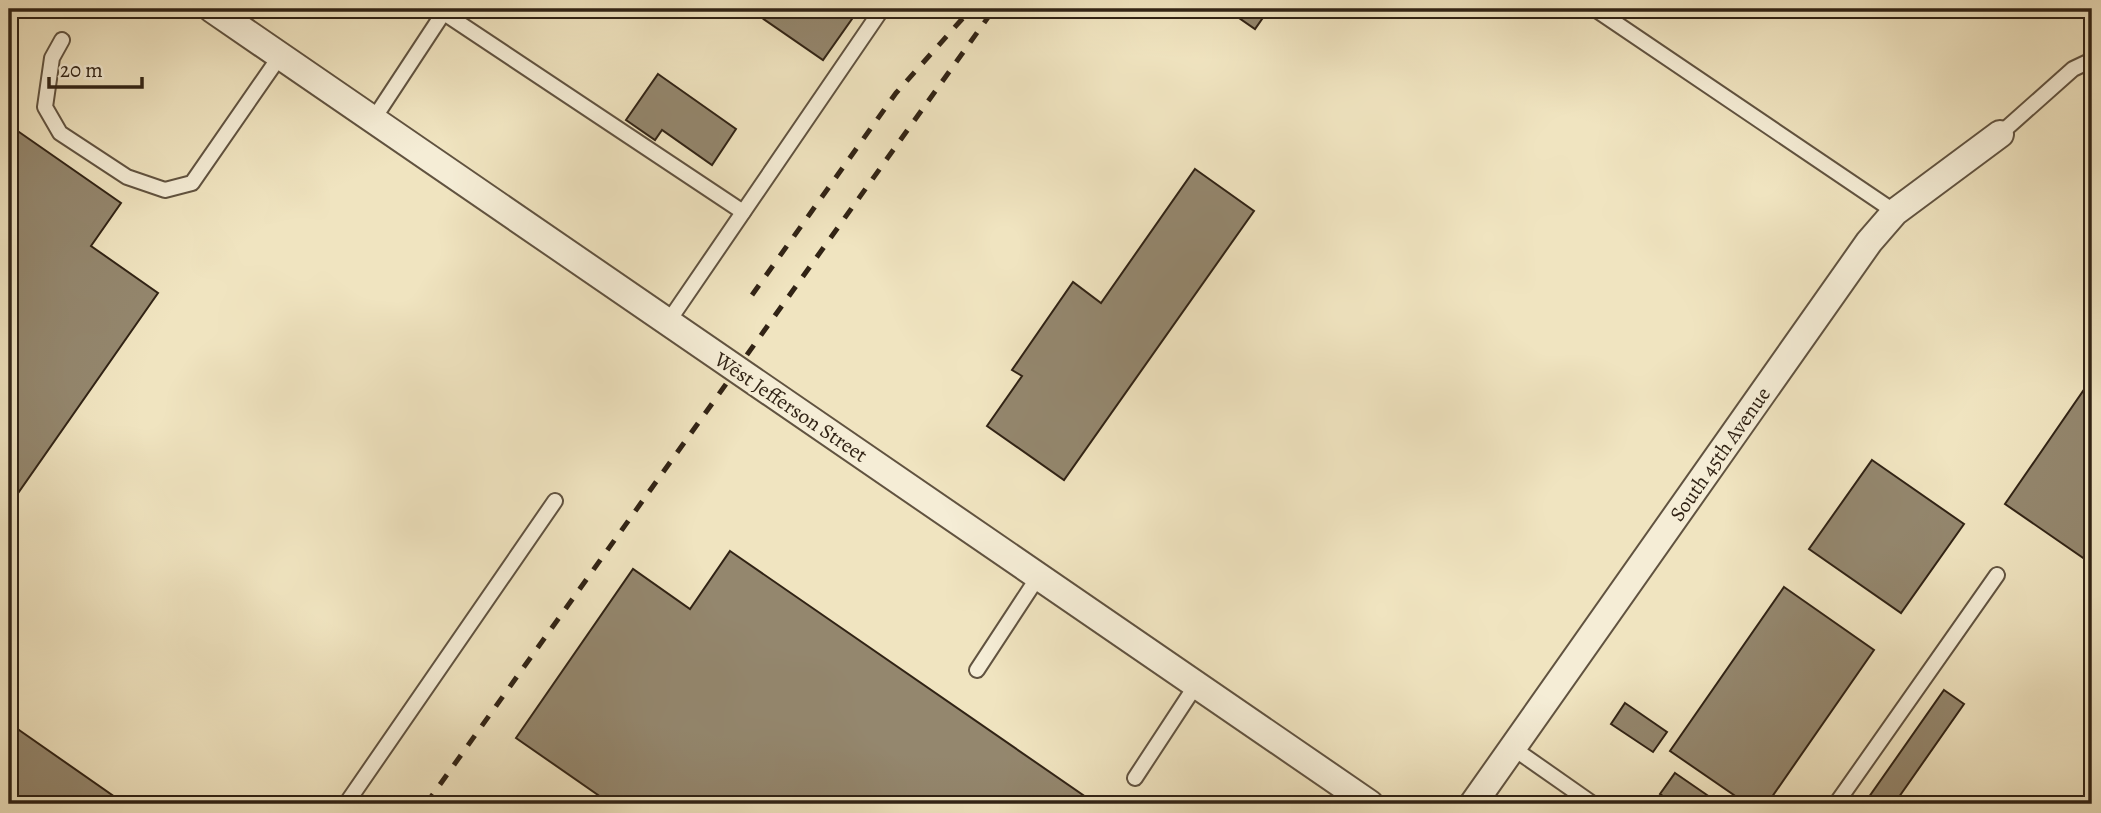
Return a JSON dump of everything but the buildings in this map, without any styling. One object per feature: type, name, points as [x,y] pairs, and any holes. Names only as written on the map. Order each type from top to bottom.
[{"type":"street","name":"West Jefferson Street","points":[[212,9],[1370,804]]},
{"type":"street","name":"South 45th Avenue","points":[[1473,804],[1869,242],[1895,212],[2000,134]]},
{"type":"lane","points":[[668,322],[882,9]]},
{"type":"lane","points":[[1595,9],[1895,212]]},
{"type":"lane","points":[[373,120],[445,11],[743,212]]},
{"type":"lane","points":[[62,40],[52,58],[45,107],[60,133],[127,177],[165,190],[192,183],[280,56]]},
{"type":"lane","points":[[2000,134],[2073,69],[2092,60]]},
{"type":"lane","points":[[346,804],[555,501]]},
{"type":"lane","points":[[1836,804],[1997,575]]},
{"type":"lane","points":[[977,670],[1038,577]]},
{"type":"lane","points":[[1135,778],[1196,685]]},
{"type":"lane","points":[[1513,748],[1593,804]]},
{"type":"railway","points":[[752,295],[896,93],[971,9]]},
{"type":"railway","points":[[426,804],[994,9]]}]
